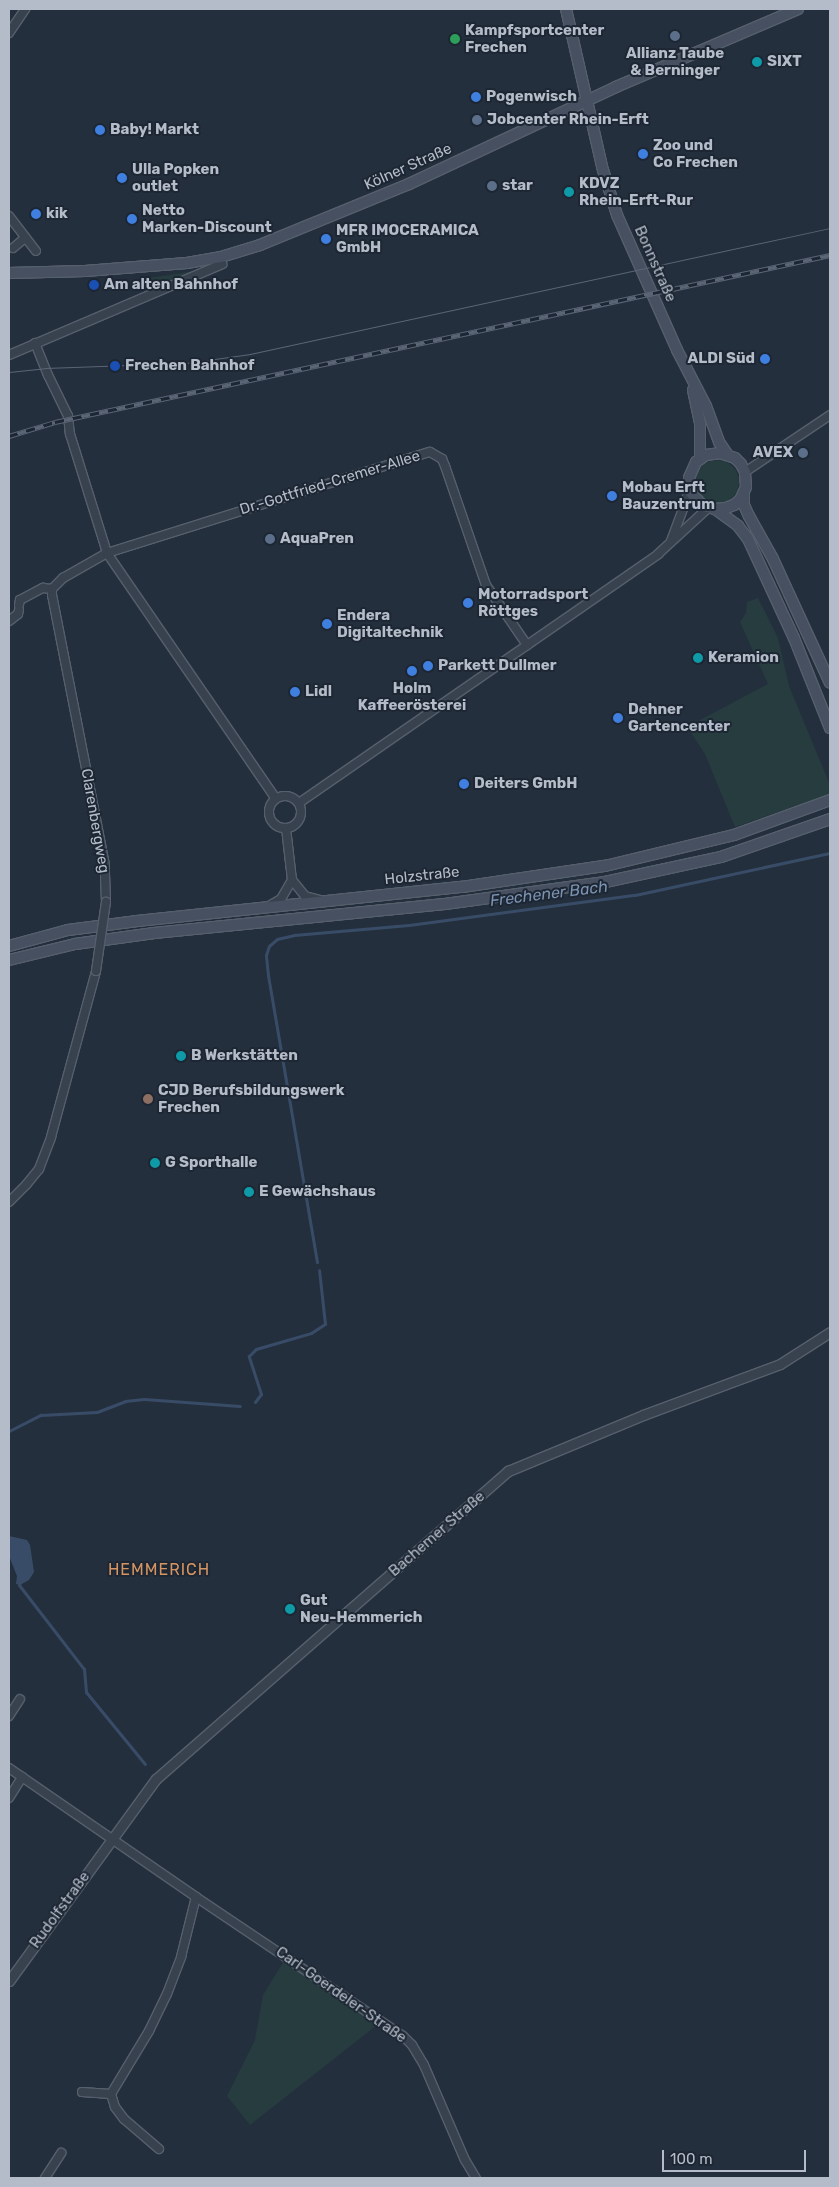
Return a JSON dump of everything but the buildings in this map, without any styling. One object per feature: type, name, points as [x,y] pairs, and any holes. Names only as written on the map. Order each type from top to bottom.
[{"type":"main road","name":"Bonnstraße","points":[[566,9],[587,101],[617,215],[692,382],[706,406],[719,442],[727,454]]},
{"type":"main road","name":"Kölner Straße","points":[[9,273],[44,274],[187,263],[221,257],[260,245],[409,184],[587,101],[798,9]]},
{"type":"main road","name":"Bonnstraße","points":[[692,382],[700,424],[700,459]]},
{"type":"main road","points":[[830,683],[773,559],[744,505],[746,480],[741,464],[727,454],[713,453],[700,459],[692,469],[689,484],[696,500],[738,526],[748,539],[794,638],[830,728]]},
{"type":"main road","points":[[711,509],[726,508],[734,505],[744,493]]},
{"type":"main road","name":"Holzstraße","points":[[9,946],[68,930],[462,887],[605,866],[734,835],[830,800]]},
{"type":"main road","name":"Holzstraße","points":[[9,960],[75,944],[154,933],[445,904],[604,882],[721,857],[830,819]]},
{"type":"street","points":[[9,33],[25,9]]},
{"type":"street","points":[[9,216],[36,251]]},
{"type":"street","points":[[13,248],[25,238]]},
{"type":"street","points":[[9,354],[222,264]]},
{"type":"street","points":[[36,343],[48,375],[68,416],[70,434],[106,553],[276,799]]},
{"type":"street","points":[[745,472],[830,415]]},
{"type":"street","name":"Dr.-Gottfried-Cremer-Allee","points":[[52,589],[63,578],[106,553],[430,452],[442,459],[445,466],[486,585],[527,645]]},
{"type":"street","points":[[670,543],[686,501],[689,484]]},
{"type":"street","points":[[299,803],[658,554],[711,509]]},
{"type":"street","points":[[9,621],[18,614],[20,600],[43,588],[52,589]]},
{"type":"street","name":"Clarenbergweg","points":[[9,1202],[39,1169],[51,1137],[96,971],[106,902],[105,865],[52,589]]},
{"type":"street","points":[[291,797],[299,803],[300,818],[294,826],[278,827],[271,819],[270,808],[276,799],[291,797]]},
{"type":"street","points":[[286,828],[292,880],[305,896],[324,901]]},
{"type":"street","points":[[267,907],[281,898],[292,880]]},
{"type":"street","name":"Bachemer Straße","points":[[112,1838],[156,1779],[508,1471],[643,1415],[780,1364],[830,1332]]},
{"type":"street","points":[[9,1716],[20,1699]]},
{"type":"street","name":"Carl-Goerdeler-Straße","points":[[9,1768],[196,1897],[389,2026],[412,2045],[424,2065],[465,2160],[476,2178]]},
{"type":"street","points":[[9,1798],[22,1777]]},
{"type":"street","name":"Rudolfstraße","points":[[9,1981],[112,1838]]},
{"type":"street","points":[[159,2149],[124,2119],[115,2107],[111,2094],[149,2031],[167,1994],[181,1957],[196,1897]]},
{"type":"street","points":[[82,2092],[111,2094]]},
{"type":"street","points":[[45,2178],[61,2154]]},
{"type":"green space","points":[[192,271],[147,292],[141,279],[170,275]]},
{"type":"green space","points":[[721,460],[733,466],[738,473],[738,491],[733,498],[726,503],[713,504],[701,498],[696,491],[695,478],[701,466],[708,461]]},
{"type":"green space","points":[[758,598],[778,638],[789,686],[830,785],[830,794],[735,827],[705,754],[687,727],[768,684],[740,622],[746,613],[747,602]]},
{"type":"green space","points":[[284,1961],[377,2025],[250,2125],[227,2096],[255,2040],[263,1995]]},
{"type":"water","points":[[9,1536],[27,1540],[30,1545],[34,1572],[29,1580],[20,1585],[16,1584],[17,1576],[9,1556]]},
{"type":"waterway","name":"Frechener Bach","points":[[317,1262],[268,975],[266,955],[269,946],[277,939],[294,935],[409,925],[635,895],[830,853]]},
{"type":"waterway","points":[[255,1402],[261,1394],[249,1356],[256,1349],[311,1333],[325,1324],[319,1270]]},
{"type":"waterway","points":[[9,1431],[41,1415],[97,1412],[125,1401],[144,1399],[240,1406]]},
{"type":"waterway","points":[[20,1582],[19,1585],[84,1669],[86,1692],[145,1764]]},
{"type":"tram line","points":[[9,372],[45,368],[186,363],[250,354],[830,228]]},
{"type":"railway","points":[[9,436],[55,422],[830,255]]},
{"type":"place","name":"Allianz Taube & Berninger","points":[[675,36]]},
{"type":"place","name":"Kampfsportcenter Frechen","points":[[455,39]]},
{"type":"place","name":"SIXT","points":[[757,62]]},
{"type":"place","name":"Pogenwisch","points":[[476,97]]},
{"type":"place","name":"Jobcenter Rhein-Erft","points":[[477,120]]},
{"type":"place","name":"Baby! Markt","points":[[100,130]]},
{"type":"place","name":"Zoo und Co Frechen","points":[[643,154]]},
{"type":"place","name":"Ulla Popken outlet","points":[[122,178]]},
{"type":"place","name":"star","points":[[492,186]]},
{"type":"place","name":"KDVZ Rhein-Erft-Rur","points":[[569,192]]},
{"type":"place","name":"kik","points":[[36,214]]},
{"type":"place","name":"Netto Marken-Discount","points":[[132,219]]},
{"type":"place","name":"MFR IMOCERAMICA GmbH","points":[[326,239]]},
{"type":"place","name":"Am alten Bahnhof","points":[[94,285]]},
{"type":"place","name":"ALDI Süd","points":[[765,359]]},
{"type":"place","name":"Frechen Bahnhof","points":[[115,366]]},
{"type":"place","name":"AVEX","points":[[803,453]]},
{"type":"place","name":"Mobau Erft Bauzentrum","points":[[612,496]]},
{"type":"place","name":"AquaPren","points":[[270,539]]},
{"type":"place","name":"Motorradsport Röttges","points":[[468,603]]},
{"type":"place","name":"Endera Digitaltechnik","points":[[327,624]]},
{"type":"place","name":"Keramion","points":[[698,658]]},
{"type":"place","name":"Parkett Dullmer","points":[[428,666]]},
{"type":"place","name":"Holm Kaffeerösterei","points":[[412,671]]},
{"type":"place","name":"Lidl","points":[[295,692]]},
{"type":"place","name":"Dehner Gartencenter","points":[[618,718]]},
{"type":"place","name":"Deiters GmbH","points":[[464,784]]},
{"type":"place","name":"B Werkstätten","points":[[181,1056]]},
{"type":"place","name":"CJD Berufsbildungswerk Frechen","points":[[148,1099]]},
{"type":"place","name":"G Sporthalle","points":[[155,1163]]},
{"type":"place","name":"E Gewächshaus","points":[[249,1192]]},
{"type":"place","name":"Gut Neu-Hemmerich","points":[[290,1609]]},
{"type":"district","name":"HEMMERICH","points":[[159,1570]]}]
